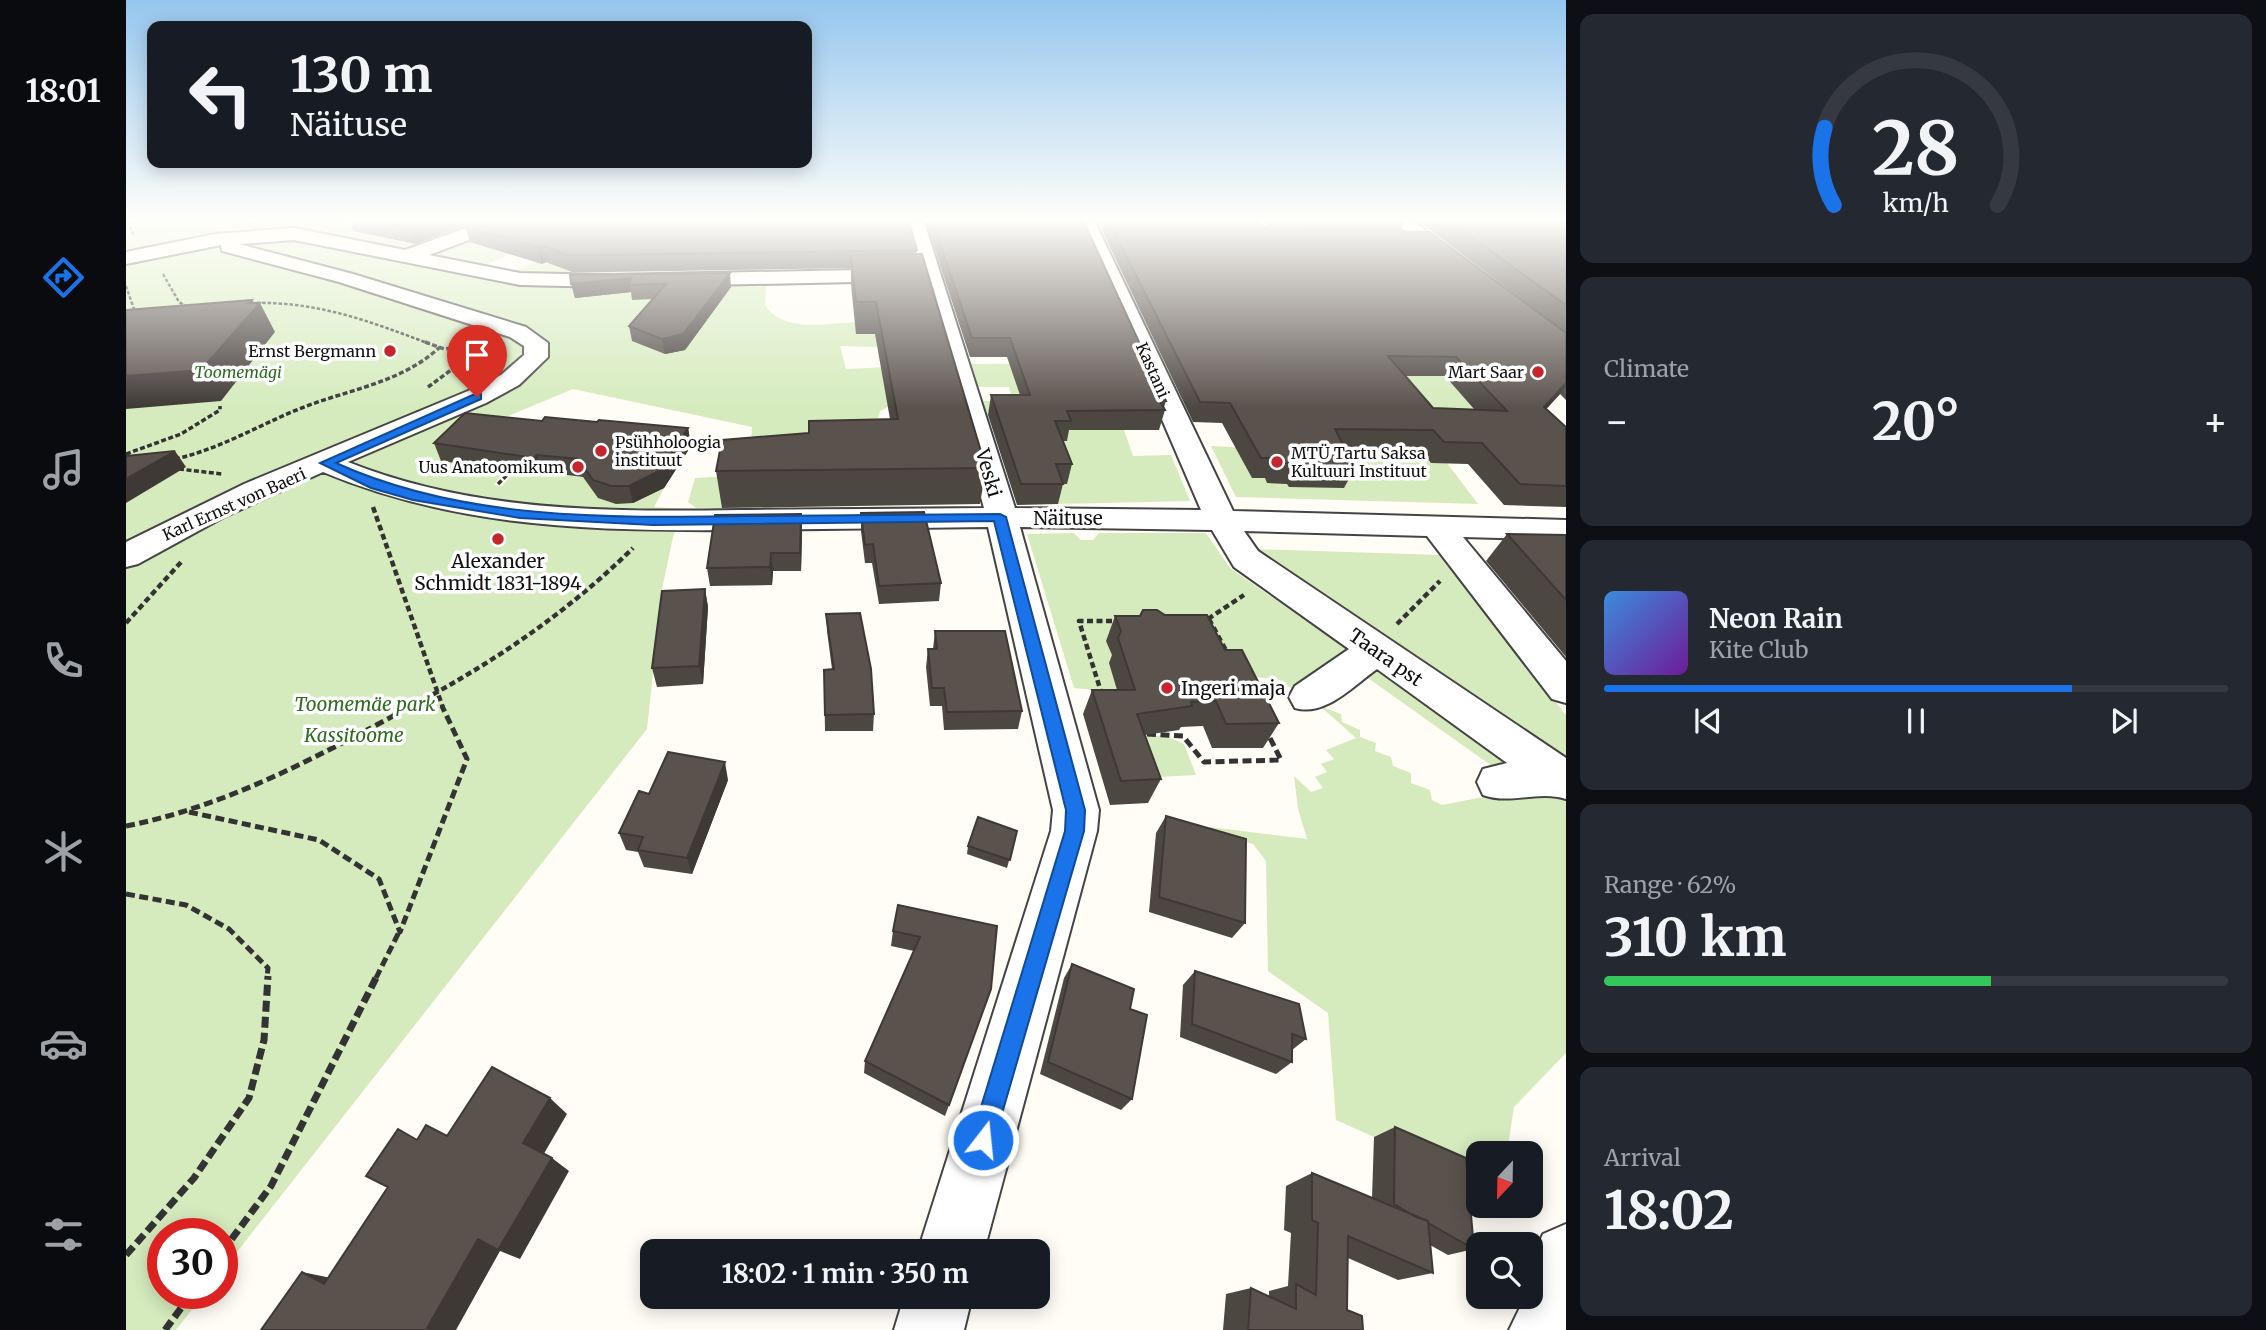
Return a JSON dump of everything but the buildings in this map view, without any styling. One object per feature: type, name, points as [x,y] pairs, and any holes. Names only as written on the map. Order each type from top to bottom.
[{"type":"street","name":"Karl Ernst von Baeri","points":[[126,556],[164,534],[239,498],[326,463],[496,387],[520,373],[536,357],[536,343],[525,335],[360,284]]},
{"type":"street","points":[[421,301],[597,284]]},
{"type":"street","name":"Veski","points":[[933,284],[1000,517],[1076,810],[954,1239]]},
{"type":"street","name":"Kastani","points":[[1114,284],[1221,519]]},
{"type":"street","name":"Näituse","points":[[326,463],[375,485],[418,497],[524,514],[653,521],[1000,517],[1221,519],[1566,530]]},
{"type":"street","name":"Taara pst","points":[[1221,519],[1246,559],[1385,640],[1562,778]]},
{"type":"street","points":[[1437,527],[1566,688]]},
{"type":"street","points":[[1309,697],[1385,640]]},
{"type":"street","points":[[1499,782],[1562,778]]},
{"type":"street","points":[[1544,1330],[1560,1305],[1566,1257]]},
{"type":"street","points":[[929,1330],[935,1309]]},
{"type":"path","points":[[168,284],[179,302],[197,310]]},
{"type":"path","points":[[126,286],[137,319]]},
{"type":"path","points":[[247,304],[283,302],[348,313],[440,347],[476,346]]},
{"type":"path","points":[[470,333],[476,346]]},
{"type":"path","points":[[418,392],[466,359],[476,346]]},
{"type":"path","points":[[171,460],[209,450],[297,410],[390,379],[413,368],[440,347]]},
{"type":"path","points":[[253,351],[265,350],[257,360]]},
{"type":"path","points":[[126,454],[193,428],[219,410],[220,405]]},
{"type":"path","points":[[175,469],[230,476]]},
{"type":"path","points":[[238,1230],[271,1186],[400,932],[467,759],[436,695],[376,522]]},
{"type":"path","points":[[126,826],[189,812],[305,761],[436,695],[498,656],[581,597],[639,540]]},
{"type":"path","points":[[126,623],[191,553]]},
{"type":"path","points":[[1385,640],[1445,576]]},
{"type":"path","points":[[1196,620],[1209,619],[1246,593]]},
{"type":"path","points":[[1209,619],[1234,665]]},
{"type":"path","points":[[1103,698],[1079,621],[1131,621]]},
{"type":"path","points":[[1090,694],[1111,703]]},
{"type":"path","points":[[1142,733],[1183,736],[1205,762],[1281,760],[1264,724]]},
{"type":"path","points":[[189,812],[320,840],[379,879],[400,932]]},
{"type":"path","points":[[126,894],[186,905],[229,929],[268,968],[264,1040],[249,1098],[194,1178],[126,1255]]},
{"type":"path","points":[[165,1330],[180,1309]]},
{"type":"green space","name":"Kassitoome","points":[[126,284],[766,284],[765,305],[783,320],[808,325],[860,322],[879,328],[878,347],[840,346],[846,369],[888,367],[888,407],[880,411],[877,421],[773,470],[772,509],[696,508],[688,502],[695,478],[749,475],[752,427],[573,389],[472,431],[477,468],[504,471],[494,485],[502,486],[514,472],[539,475],[543,472],[664,488],[654,507],[685,509],[673,537],[662,589],[647,729],[238,1251],[238,1218],[147,1218],[147,1309],[192,1309],[176,1330],[126,1330]]},
{"type":"green space","points":[[1203,295],[1439,376],[1464,377],[1527,430],[1447,463],[1478,504],[1236,497],[1211,446],[1248,448],[1346,475],[1359,471],[1360,463],[1352,449],[1375,449]]},
{"type":"green space","points":[[1132,363],[1082,430],[1124,430],[1133,456],[1171,455],[1190,501],[1058,504],[1051,484],[1011,415],[985,415],[983,401],[1013,401],[1009,387],[978,387],[971,364]]},
{"type":"green space","points":[[1074,533],[1081,540],[1093,540],[1099,533],[1206,533],[1230,568],[1354,654],[1299,694],[1280,680],[1256,677],[1133,708],[1095,690],[1074,688],[1027,534]]},
{"type":"green space","points":[[1251,549],[1441,555],[1566,715],[1566,770]]},
{"type":"green space","points":[[1374,667],[1518,768],[1496,769],[1365,676]]},
{"type":"green space","points":[[1320,706],[1341,714],[1342,722],[1360,730],[1360,737],[1376,743],[1375,751],[1391,757],[1393,766],[1411,773],[1411,783],[1430,790],[1432,800],[1442,805],[1546,785],[1566,799],[1566,1053],[1514,1107],[1509,1141],[1466,1141],[1466,1178],[1336,1120],[1328,1013],[1268,971],[1266,861],[1253,844],[1214,833],[1210,827],[1307,839],[1298,809],[1294,776],[1311,792],[1323,788],[1315,777],[1327,772],[1321,764],[1334,759],[1326,750],[1356,738]]},
{"type":"green space","points":[[1125,735],[1166,736],[1184,744],[1196,775],[1140,778]]},
{"type":"place","name":"Ernst Bergmann","points":[[390,351]]},
{"type":"place","name":"Mart Saar","points":[[1538,372]]},
{"type":"place","name":"Psühholoogia instituut","points":[[601,451]]},
{"type":"place","name":"MTÜ Tartu Saksa Kultuuri Instituut","points":[[1277,462]]},
{"type":"place","name":"Uus Anatoomikum","points":[[578,467]]},
{"type":"place","name":"Alexander Schmidt 1831-1894","points":[[498,539]]},
{"type":"place","name":"Ingeri maja","points":[[1167,688]]},
{"type":"route","points":[[477,397],[326,463],[375,485],[418,497],[501,513],[653,521],[1000,517],[1076,810],[1074,831],[983,1140]]},
{"type":"park label","name":"Toomemägi","points":[[238,372]]},
{"type":"park label","name":"Toomemäe park","points":[[365,704]]}]
